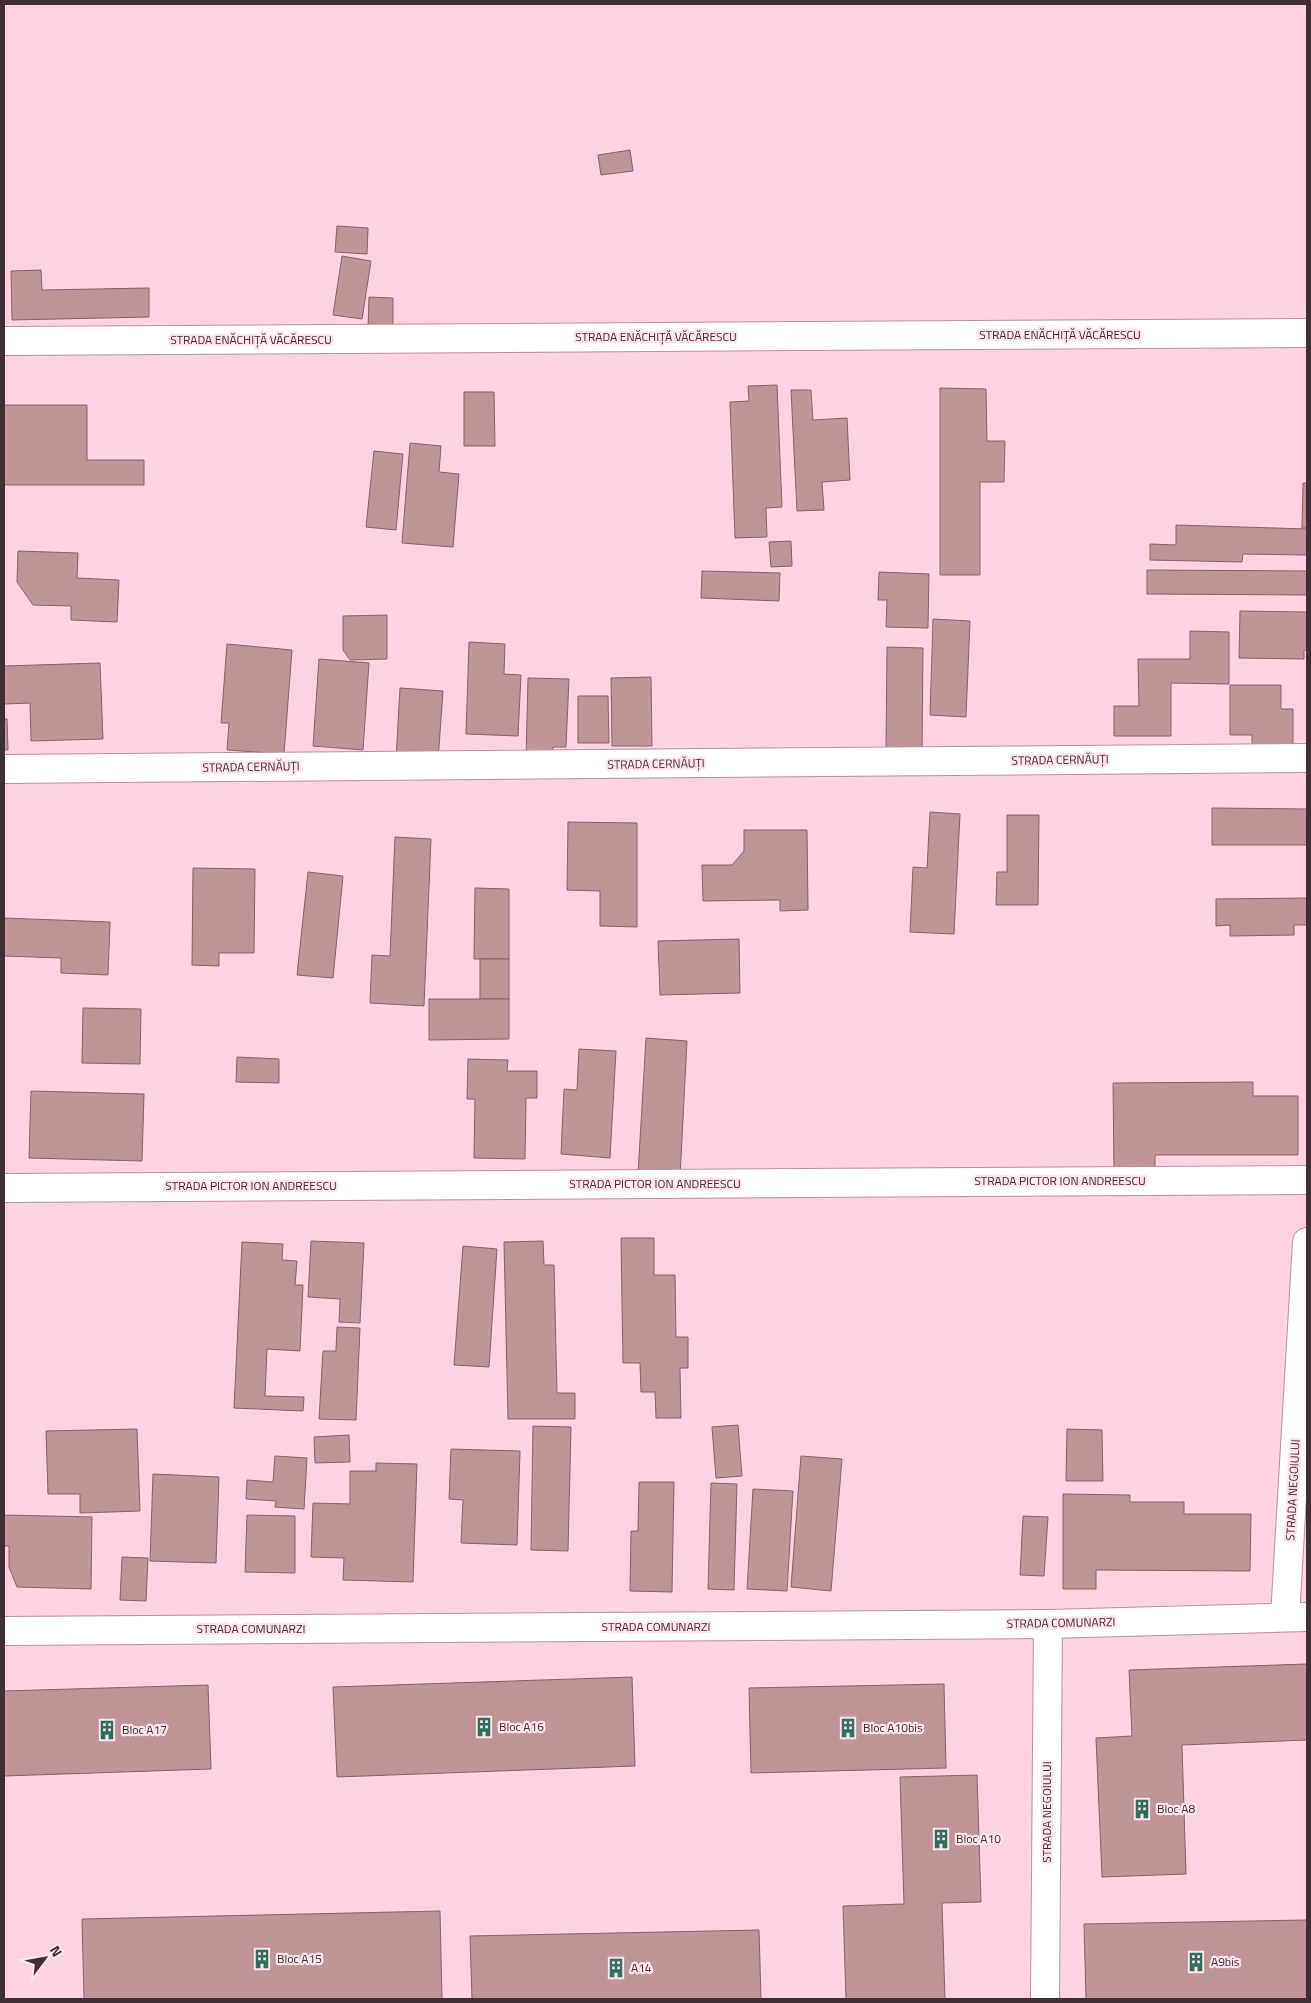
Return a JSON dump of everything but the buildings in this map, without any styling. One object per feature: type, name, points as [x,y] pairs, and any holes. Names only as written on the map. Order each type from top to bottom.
[{"type":"street","name":"STRADA ENĂCHIȚĂ VĂCĂRESCU","points":[[4,341],[1307,333]]},
{"type":"street","name":"STRADA CERNĂUȚI","points":[[4,769],[1307,758]]},
{"type":"street","name":"STRADA PICTOR ION ANDREESCU","points":[[4,1188],[1307,1180]]},
{"type":"street","name":"STRADA NEGOIULUI","points":[[1296,1617],[1307,1242]]},
{"type":"street","name":"STRADA COMUNARZI","points":[[4,1630],[1048,1624],[1296,1617]]},
{"type":"street","name":"STRADA NEGOIULUI","points":[[1045,1999],[1048,1624]]},
{"type":"place","name":"Bloc A16","points":[[484,1727]]},
{"type":"place","name":"Bloc A10bis","points":[[848,1728]]},
{"type":"place","name":"Bloc A17","points":[[107,1730]]},
{"type":"place","name":"Bloc A8","points":[[1142,1809]]},
{"type":"place","name":"Bloc A10","points":[[941,1839]]},
{"type":"place","name":"Bloc A15","points":[[262,1959]]},
{"type":"place","name":"A9bis","points":[[1196,1962]]},
{"type":"place","name":"A14","points":[[616,1968]]}]
